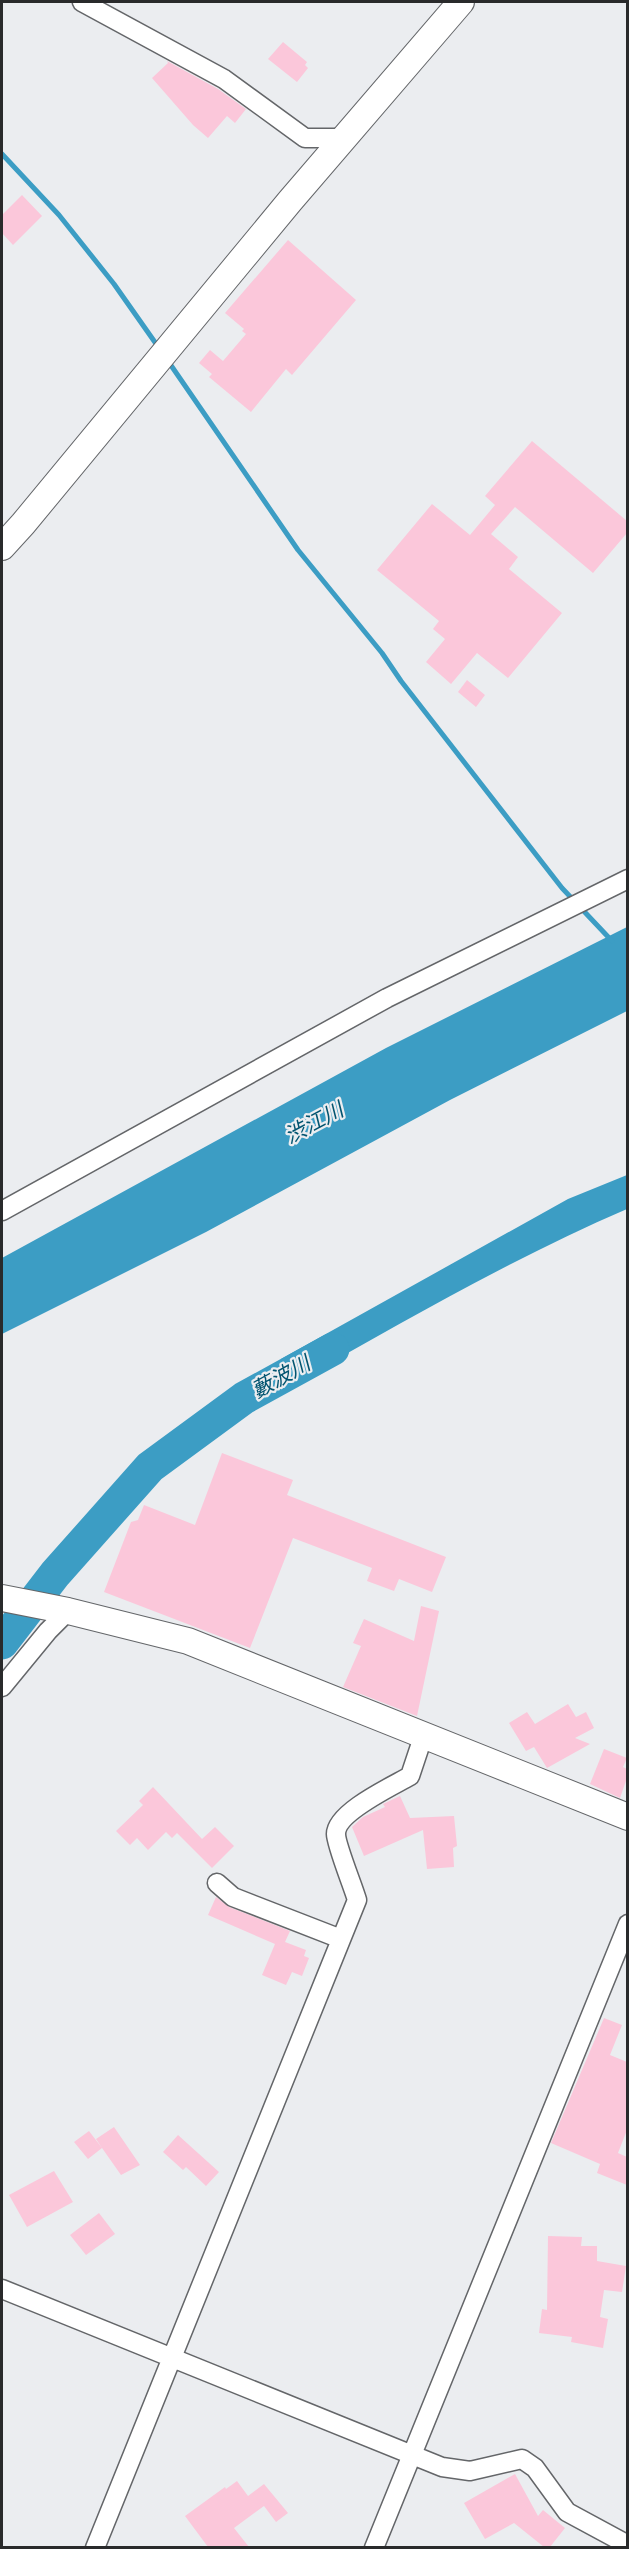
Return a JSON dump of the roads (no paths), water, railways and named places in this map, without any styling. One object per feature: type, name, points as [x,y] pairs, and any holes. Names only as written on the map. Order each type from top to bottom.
[{"type":"street","points":[[82,2],[224,79],[305,138],[345,138]]},
{"type":"street","points":[[2,547],[24,524],[460,2]]},
{"type":"street","points":[[2,1211],[387,998],[627,879]]},
{"type":"street","points":[[7,1600],[61,1610],[188,1641],[627,1817]]},
{"type":"street","points":[[2,1687],[48,1631],[61,1610]]},
{"type":"street","points":[[95,2547],[357,1900],[336,1833],[341,1820],[359,1806],[410,1776],[423,1737]]},
{"type":"street","points":[[217,1883],[233,1897],[340,1939]]},
{"type":"street","points":[[374,2547],[627,1923]]},
{"type":"street","points":[[2,2289],[442,2467],[470,2471],[522,2459],[536,2468],[567,2512],[627,2545]]},
{"type":"water","name":"渋江川","points":[[627,927],[627,1011],[450,1100],[206,1232],[2,1334],[2,1258],[386,1048]]},
{"type":"water","points":[[627,1175],[627,1209],[503,1268],[303,1378],[281,1359],[568,1199]]},
{"type":"waterway","points":[[2,154],[59,215],[114,284],[159,348]]},
{"type":"waterway","points":[[168,361],[298,550],[382,653],[401,681],[562,888],[612,941]]},
{"type":"waterway","name":"藪波川","points":[[2,1643],[55,1574],[150,1467],[244,1398],[333,1349]]}]
